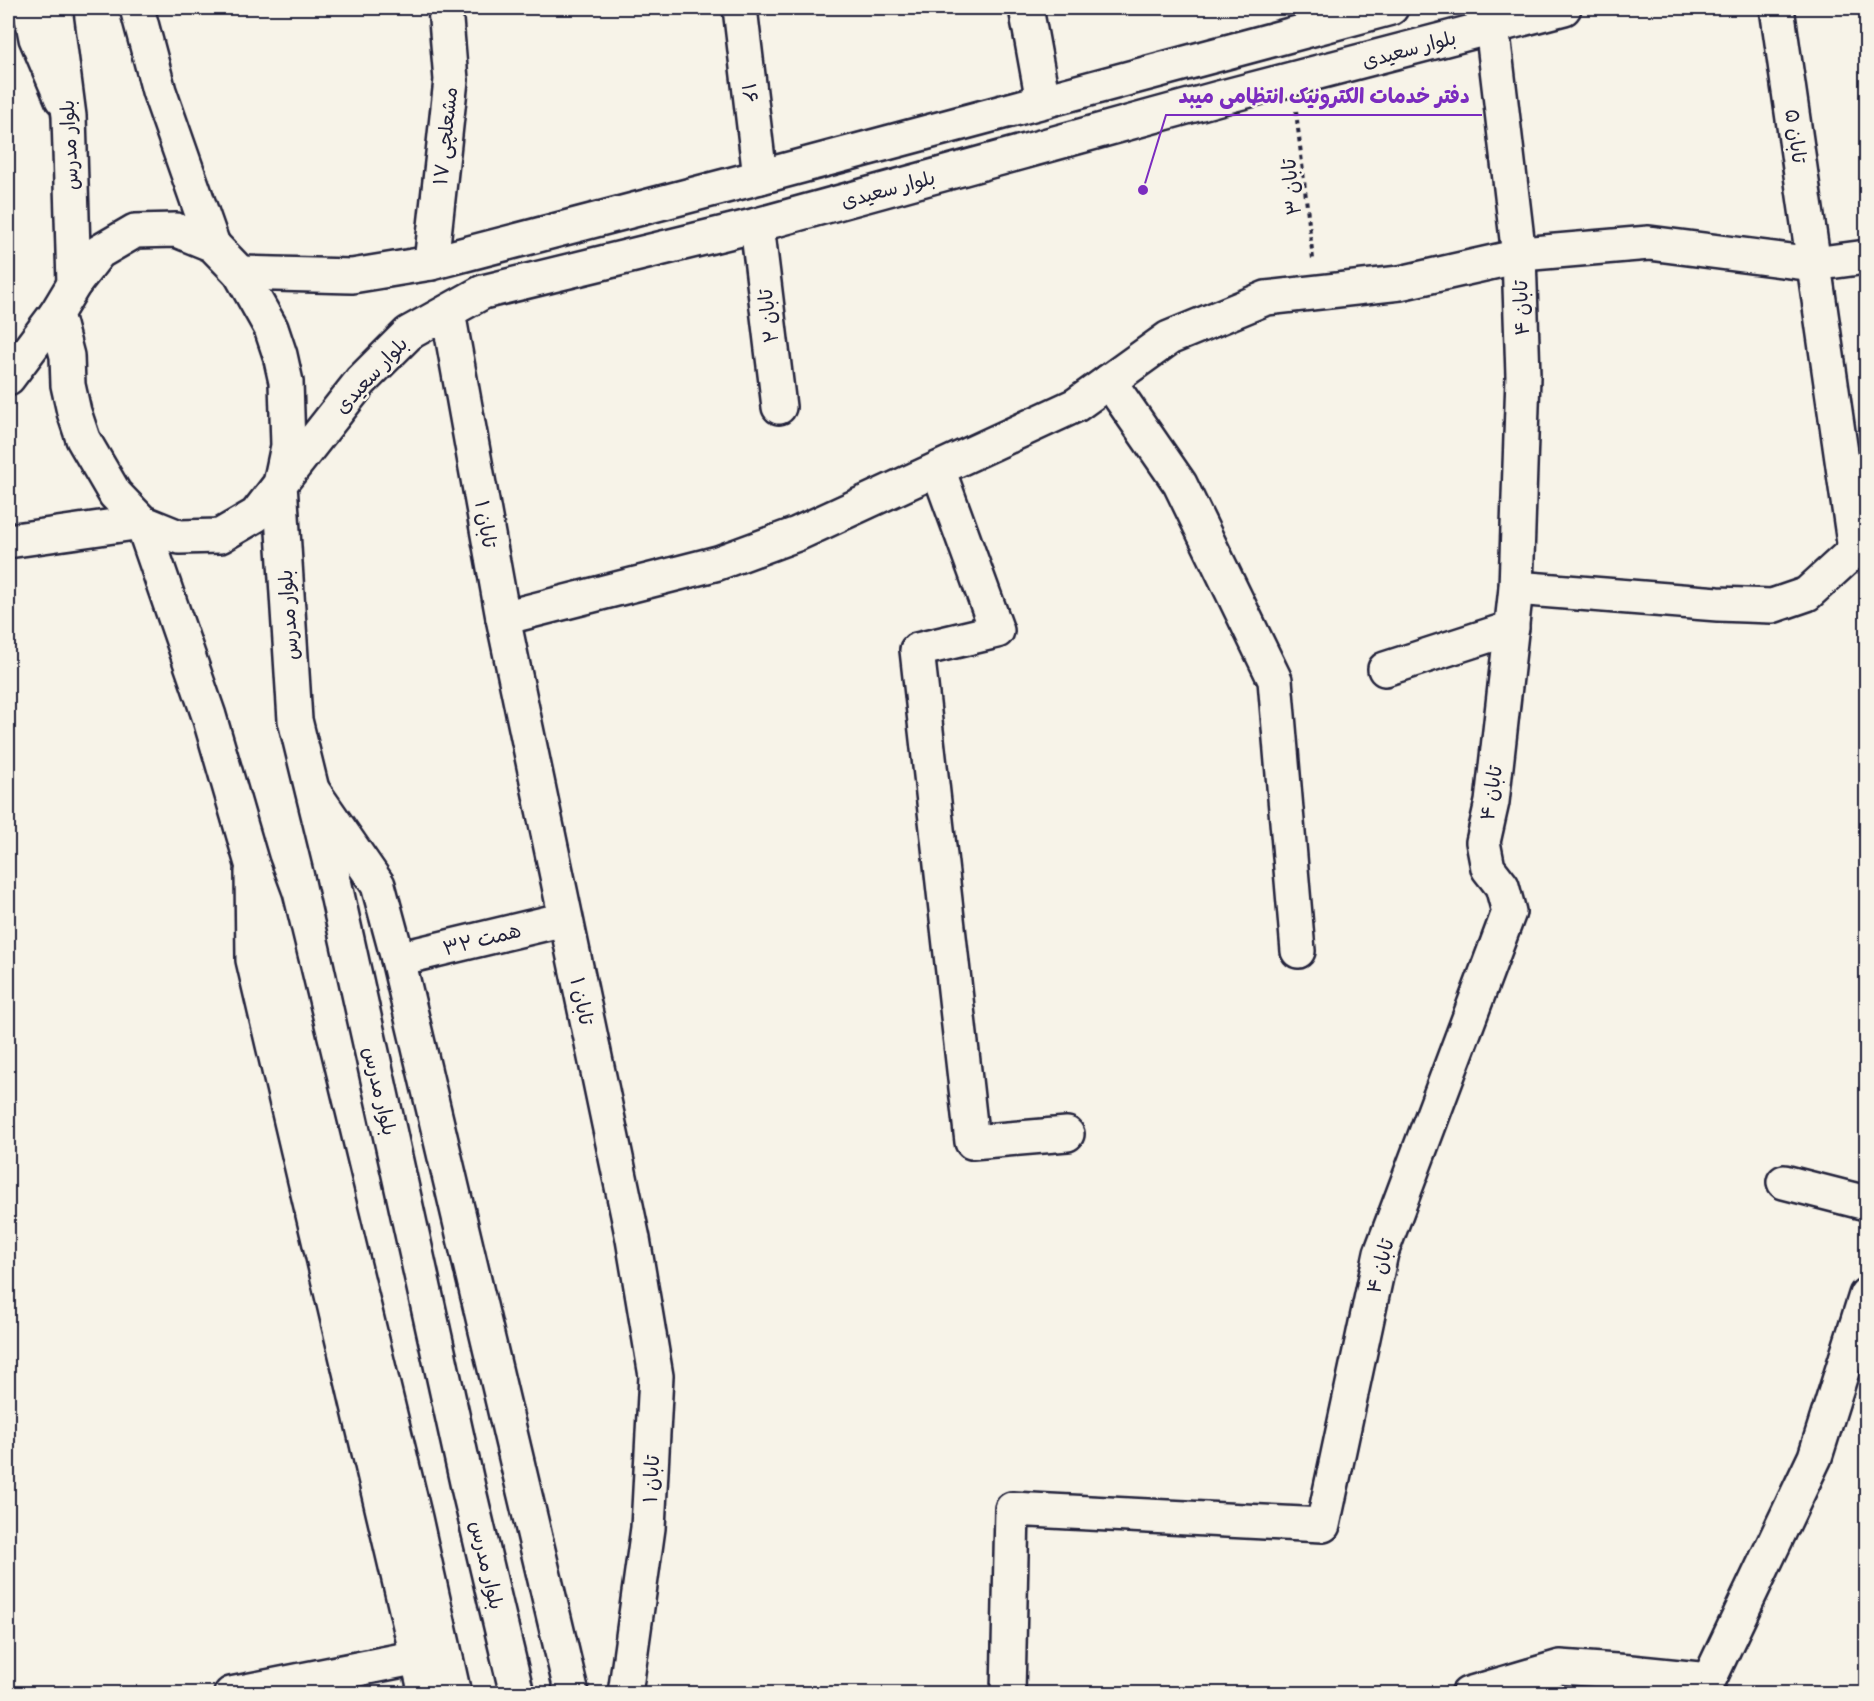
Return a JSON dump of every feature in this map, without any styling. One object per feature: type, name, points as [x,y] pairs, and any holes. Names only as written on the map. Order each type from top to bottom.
[{"type":"street","points":[[30,8],[36,38],[69,116]]},
{"type":"street","name":"بلوار مدرس","points":[[55,8],[69,116],[74,284]]},
{"type":"street","points":[[137,8],[159,91],[213,245]]},
{"type":"street","name":"مشعلچی ۱۷","points":[[431,263],[452,80],[445,8]]},
{"type":"street","name":"۱۶","points":[[740,8],[760,177]]},
{"type":"street","points":[[1026,8],[1043,101]]},
{"type":"street","points":[[240,273],[352,276],[431,263],[1391,8]]},
{"type":"street","name":"بلوار سعیدی","points":[[142,522],[179,537],[220,536],[256,515],[361,381],[409,333],[483,292],[757,225],[1564,8]]},
{"type":"street","name":"تابان ۵","points":[[1777,8],[1814,264],[1861,551]]},
{"type":"street","name":"تابان ۴","points":[[1008,1694],[1012,1509],[1323,1525],[1381,1253],[1509,912],[1502,886],[1488,868],[1483,842],[1492,802],[1516,588],[1523,376],[1519,256],[1492,26]]},
{"type":"street","points":[[929,132],[939,175]]},
{"type":"street","name":"تابان ۲","points":[[757,225],[779,407]]},
{"type":"street","points":[[8,378],[99,252],[135,231],[176,230],[213,245],[240,273],[271,328],[286,382],[288,446],[280,483]]},
{"type":"street","points":[[503,618],[718,563],[797,534],[1076,405],[1169,338],[1266,298],[1400,284],[1533,253],[1649,243],[1814,264],[1866,257]]},
{"type":"street","name":"تابان ۱","points":[[448,312],[503,618],[633,1239],[656,1376],[648,1528],[625,1694]]},
{"type":"street","points":[[56,314],[67,356],[74,412],[84,439],[115,494],[142,522],[209,716],[252,864],[266,902],[415,1518],[454,1694]]},
{"type":"street","points":[[1109,381],[1179,484],[1275,680],[1298,951]]},
{"type":"street","points":[[938,469],[997,631],[917,650],[972,1142],[1067,1134]]},
{"type":"street","name":"بلوار مدرس","points":[[280,483],[295,720],[465,1475],[517,1694]]},
{"type":"street","points":[[8,541],[142,522]]},
{"type":"street","points":[[1516,588],[1772,606],[1807,594],[1861,551]]},
{"type":"street","points":[[1385,669],[1512,628]]},
{"type":"street","points":[[312,790],[378,885],[398,959],[572,1694]]},
{"type":"street","points":[[252,864],[253,960],[426,1694]]},
{"type":"street","name":"همت ۳۲","points":[[398,959],[565,919]]},
{"type":"street","points":[[1784,1182],[1866,1203]]},
{"type":"street","points":[[1468,1694],[1560,1667],[1709,1680],[1815,1457],[1866,1295]]},
{"type":"street","points":[[231,1694],[418,1657]]},
{"type":"path","name":"تابان ۳","points":[[1292,80],[1303,159],[1316,292]]},
{"type":"place","name":"دفتر خدمات الکترونیک انتظامی میبد","points":[[1143,190]]}]
